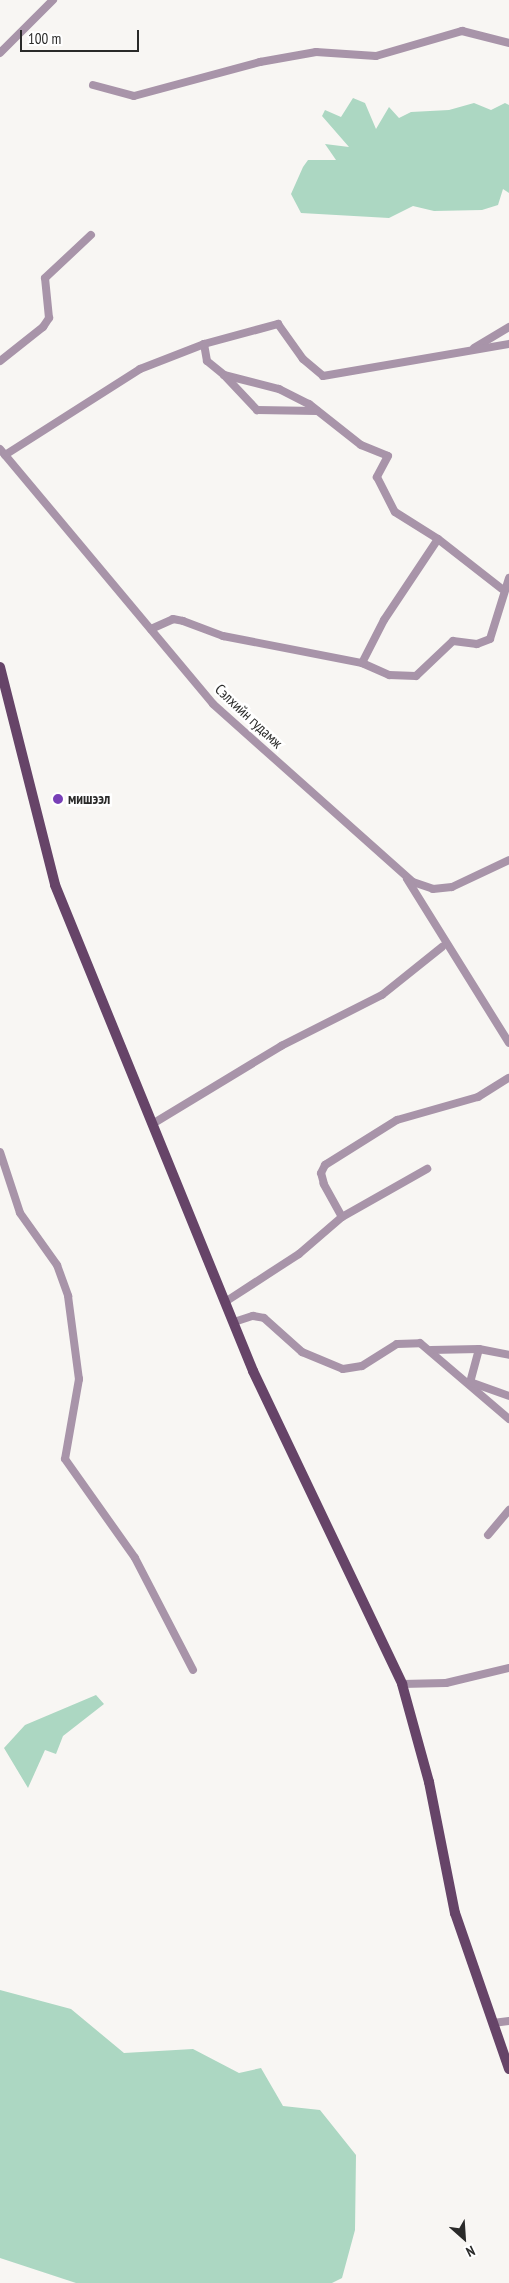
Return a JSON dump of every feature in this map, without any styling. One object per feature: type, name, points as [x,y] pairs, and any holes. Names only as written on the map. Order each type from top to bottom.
[{"type":"main road","points":[[0,667],[55,886],[154,1123],[253,1371],[402,1684],[429,1782],[455,1913],[493,2023],[507,2054],[509,2069]]},
{"type":"street","points":[[0,53],[53,0]]},
{"type":"street","points":[[93,85],[134,96],[260,62],[316,52],[376,56],[462,31],[509,43]]},
{"type":"street","points":[[0,361],[43,328],[50,318],[45,278],[90,235]]},
{"type":"street","points":[[2,452],[140,369],[204,344],[278,324],[303,359],[323,376],[509,344]]},
{"type":"street","points":[[470,350],[509,327]]},
{"type":"street","points":[[204,344],[207,361],[224,375],[257,410],[317,411]]},
{"type":"street","points":[[224,375],[279,389],[317,411],[361,445],[388,456],[377,476],[395,512],[438,539],[502,589]]},
{"type":"street","name":"Сэлхийн гудамж","points":[[2,452],[213,704],[405,875],[433,889],[452,887],[509,860]]},
{"type":"street","points":[[362,663],[402,590],[438,539]]},
{"type":"street","points":[[151,629],[173,619],[223,636],[362,663],[389,675],[416,676],[453,641],[485,643],[502,589],[509,578]]},
{"type":"street","points":[[405,875],[509,1043]]},
{"type":"street","points":[[154,1123],[221,1086],[281,1046],[382,995],[442,947]]},
{"type":"street","points":[[342,1217],[322,1178],[325,1165],[397,1120],[478,1097],[509,1078]]},
{"type":"street","points":[[0,1152],[20,1213],[57,1265],[68,1296],[79,1379],[65,1459],[135,1558],[193,1670]]},
{"type":"street","points":[[225,1302],[300,1254],[342,1217],[427,1169]]},
{"type":"street","points":[[234,1322],[253,1316],[264,1318],[302,1352],[343,1369],[362,1366],[397,1344],[420,1343],[470,1382],[509,1419]]},
{"type":"street","points":[[431,1350],[479,1349],[509,1355]]},
{"type":"street","points":[[470,1382],[479,1349]]},
{"type":"street","points":[[470,1382],[509,1396]]},
{"type":"street","points":[[488,1536],[509,1510]]},
{"type":"street","points":[[402,1684],[446,1683],[509,1668]]},
{"type":"street","points":[[493,2023],[509,2021]]},
{"type":"green space","points":[[353,98],[365,103],[376,129],[389,107],[399,118],[411,112],[449,110],[474,103],[491,110],[505,103],[509,105],[509,193],[503,189],[498,205],[482,210],[434,211],[413,206],[389,218],[301,213],[291,194],[308,160],[336,160],[325,144],[349,147],[322,116],[325,110],[341,117]]},
{"type":"green space","points":[[96,1695],[104,1704],[63,1736],[56,1754],[45,1750],[28,1788],[4,1748],[25,1725]]},
{"type":"green space","points":[[0,1990],[71,2009],[124,2053],[193,2049],[239,2073],[261,2068],[283,2106],[320,2110],[356,2155],[355,2230],[342,2278],[332,2283],[76,2283],[0,2258]]},
{"type":"place","name":"мишээл","points":[[58,799]]}]
